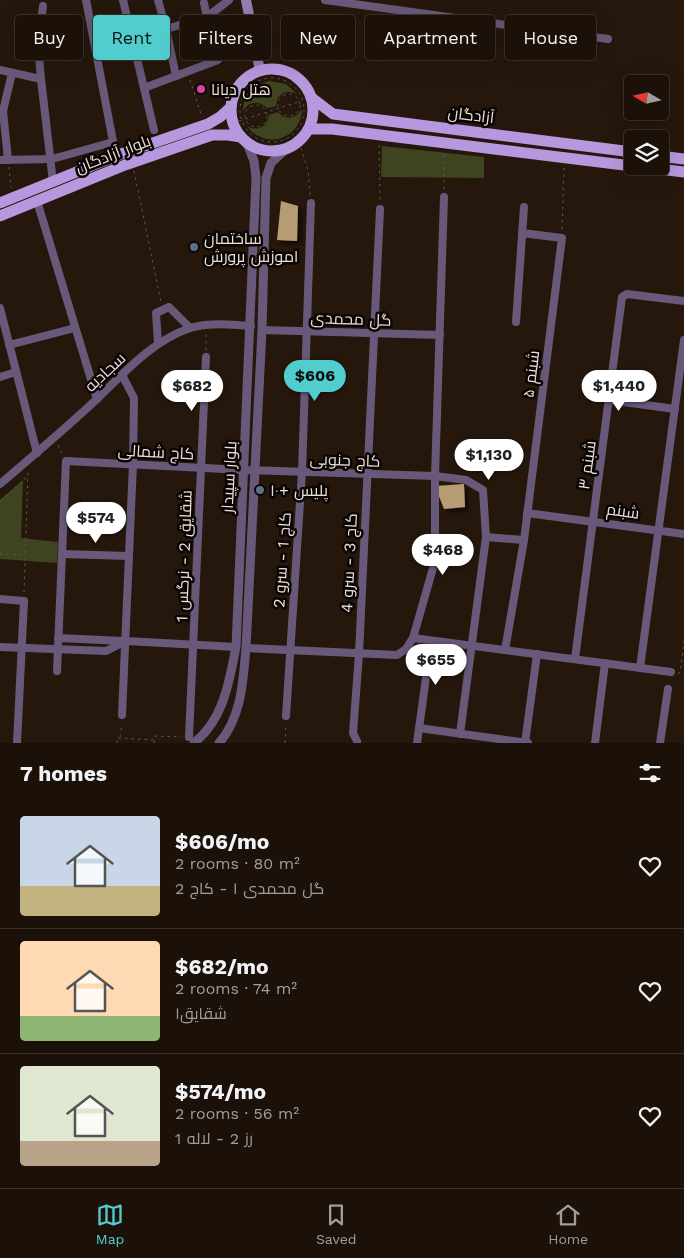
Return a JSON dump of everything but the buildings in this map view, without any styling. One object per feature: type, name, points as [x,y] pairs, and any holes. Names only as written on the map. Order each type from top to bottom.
[{"type":"main road","points":[[0,203],[116,157],[204,126],[220,117],[231,107],[240,84],[260,71],[246,0]]},
{"type":"main road","name":"آزادگان","points":[[260,71],[276,69],[291,73],[304,83],[307,99],[333,114],[624,151]]},
{"type":"main road","points":[[285,150],[299,142],[309,129],[313,114],[307,99]]},
{"type":"main road","points":[[231,107],[244,140]]},
{"type":"main road","name":"آزادگان","points":[[309,129],[332,129],[624,165]]},
{"type":"main road","name":"بلوار آزادگان","points":[[0,216],[132,163],[212,135],[228,135],[244,140],[254,147],[269,152],[285,150]]},
{"type":"main road","points":[[609,163],[611,150]]},
{"type":"main road","points":[[669,157],[684,159]]},
{"type":"main road","name":"آزادگان","points":[[669,170],[684,172]]},
{"type":"street","points":[[86,0],[93,37]]},
{"type":"street","points":[[123,0],[154,130]]},
{"type":"street","points":[[158,0],[162,15]]},
{"type":"street","points":[[210,15],[229,0]]},
{"type":"street","points":[[325,0],[608,39]]},
{"type":"street","points":[[204,3],[207,15]]},
{"type":"street","points":[[43,15],[44,6]]},
{"type":"street","points":[[170,48],[176,76]]},
{"type":"street","points":[[39,60],[52,158],[53,182]]},
{"type":"street","points":[[97,60],[116,157]]},
{"type":"street","points":[[144,88],[218,60]]},
{"type":"street","points":[[0,70],[41,79]]},
{"type":"street","points":[[12,73],[3,111],[4,160],[52,158],[113,142]]},
{"type":"street","name":"بلوار سپیدار","points":[[192,740],[204,736],[215,721],[223,704],[236,647],[256,178],[254,161],[244,140]]},
{"type":"street","name":"بلوار سپیدار","points":[[219,743],[227,731],[239,704],[246,648],[262,330],[266,178],[270,163],[285,150]]},
{"type":"street","points":[[246,648],[397,655],[406,649],[413,638],[433,568],[435,554],[435,476],[444,197]]},
{"type":"street","points":[[37,201],[97,399]]},
{"type":"street","name":"کاج 1 - سرو 2","points":[[286,716],[302,472],[311,203]]},
{"type":"street","points":[[516,322],[524,206]]},
{"type":"street","name":"کاج 3 - سرو 4","points":[[357,741],[353,733],[359,654],[380,209]]},
{"type":"street","points":[[522,233],[562,238]]},
{"type":"street","name":"شبنم ۵","points":[[505,650],[524,540],[562,238]]},
{"type":"street","name":"شبنم ۳","points":[[575,659],[622,297],[624,295],[684,300]]},
{"type":"street","points":[[0,308],[3,337],[9,345],[37,453]]},
{"type":"street","points":[[158,344],[156,313],[162,310],[169,308],[190,328]]},
{"type":"street","name":"سجادیه","points":[[0,484],[158,344],[190,328],[206,325],[251,326]]},
{"type":"street","points":[[9,345],[75,328]]},
{"type":"street","name":"گل محمدی","points":[[262,330],[440,336]]},
{"type":"street","points":[[640,668],[684,340]]},
{"type":"street","name":"شقایق 2 - نرگس 1","points":[[192,740],[206,357]]},
{"type":"street","points":[[0,377],[16,372]]},
{"type":"street","points":[[122,375],[134,398],[122,715]]},
{"type":"street","points":[[609,400],[675,408]]},
{"type":"street","points":[[57,671],[66,461]]},
{"type":"street","name":"کاج شمالی","points":[[66,461],[255,470]]},
{"type":"street","name":"کاج جنوبی","points":[[255,470],[435,476],[466,480],[483,490],[486,537]]},
{"type":"street","name":"شبنم","points":[[527,513],[593,520],[684,534]]},
{"type":"street","points":[[460,734],[486,537],[524,540]]},
{"type":"street","points":[[62,554],[129,556]]},
{"type":"street","points":[[0,600],[24,601],[17,743]]},
{"type":"street","points":[[58,638],[236,647]]},
{"type":"street","points":[[413,638],[671,672]]},
{"type":"street","points":[[417,743],[431,640]]},
{"type":"street","points":[[0,647],[106,651],[126,642]]},
{"type":"street","points":[[419,728],[526,743],[537,654]]},
{"type":"street","points":[[595,743],[605,663]]},
{"type":"street","points":[[660,743],[668,689]]},
{"type":"path","points":[[188,72],[204,126]]},
{"type":"path","points":[[238,121],[244,96],[252,86],[262,80],[275,78],[287,82],[307,99]]},
{"type":"path","points":[[286,94],[294,95],[299,101],[299,110],[292,115],[284,115],[278,108],[279,100],[286,94]]},
{"type":"path","points":[[238,121],[307,99]]},
{"type":"path","points":[[238,121],[258,139],[270,142],[282,141],[293,134],[301,125],[307,99]]},
{"type":"path","points":[[252,105],[261,106],[266,112],[266,121],[259,126],[251,125],[245,119],[246,110],[252,105]]},
{"type":"path","points":[[379,135],[380,209]]},
{"type":"path","points":[[299,142],[308,170],[311,203]]},
{"type":"path","points":[[444,143],[444,197]]},
{"type":"path","points":[[562,238],[564,158]]},
{"type":"path","points":[[4,160],[12,198]]},
{"type":"path","points":[[132,163],[162,310]]},
{"type":"path","points":[[206,325],[206,357]]},
{"type":"path","points":[[54,437],[66,461]]},
{"type":"path","points":[[24,601],[28,460]]},
{"type":"path","points":[[0,501],[28,477]]},
{"type":"path","points":[[0,554],[25,555]]},
{"type":"path","points":[[680,673],[684,641]]},
{"type":"path","points":[[671,672],[684,674]]},
{"type":"path","points":[[117,743],[117,738],[120,738],[122,715]]},
{"type":"path","points":[[285,743],[286,716]]},
{"type":"path","points":[[120,738],[154,742],[155,736],[192,740]]},
{"type":"green space","points":[[269,81],[286,84],[297,94],[283,93],[278,98],[276,106],[267,108],[257,103],[250,104],[243,112],[245,100],[250,91],[263,82]]},
{"type":"green space","points":[[302,108],[296,127],[289,134],[281,138],[263,138],[255,134],[247,126],[251,128],[261,127],[266,123],[269,115],[278,112],[284,117],[291,118],[297,115]]},
{"type":"green space","points":[[382,146],[484,157],[484,178],[381,177]]},
{"type":"green space","points":[[23,480],[21,538],[58,542],[57,563],[0,559],[0,500]]},
{"type":"place","name":"هتل دیانا","points":[[201,89]]},
{"type":"place","name":"ساختمان اموزش پرورش","points":[[194,247]]},
{"type":"place","name":"پلیس +۱۰","points":[[260,490]]}]
